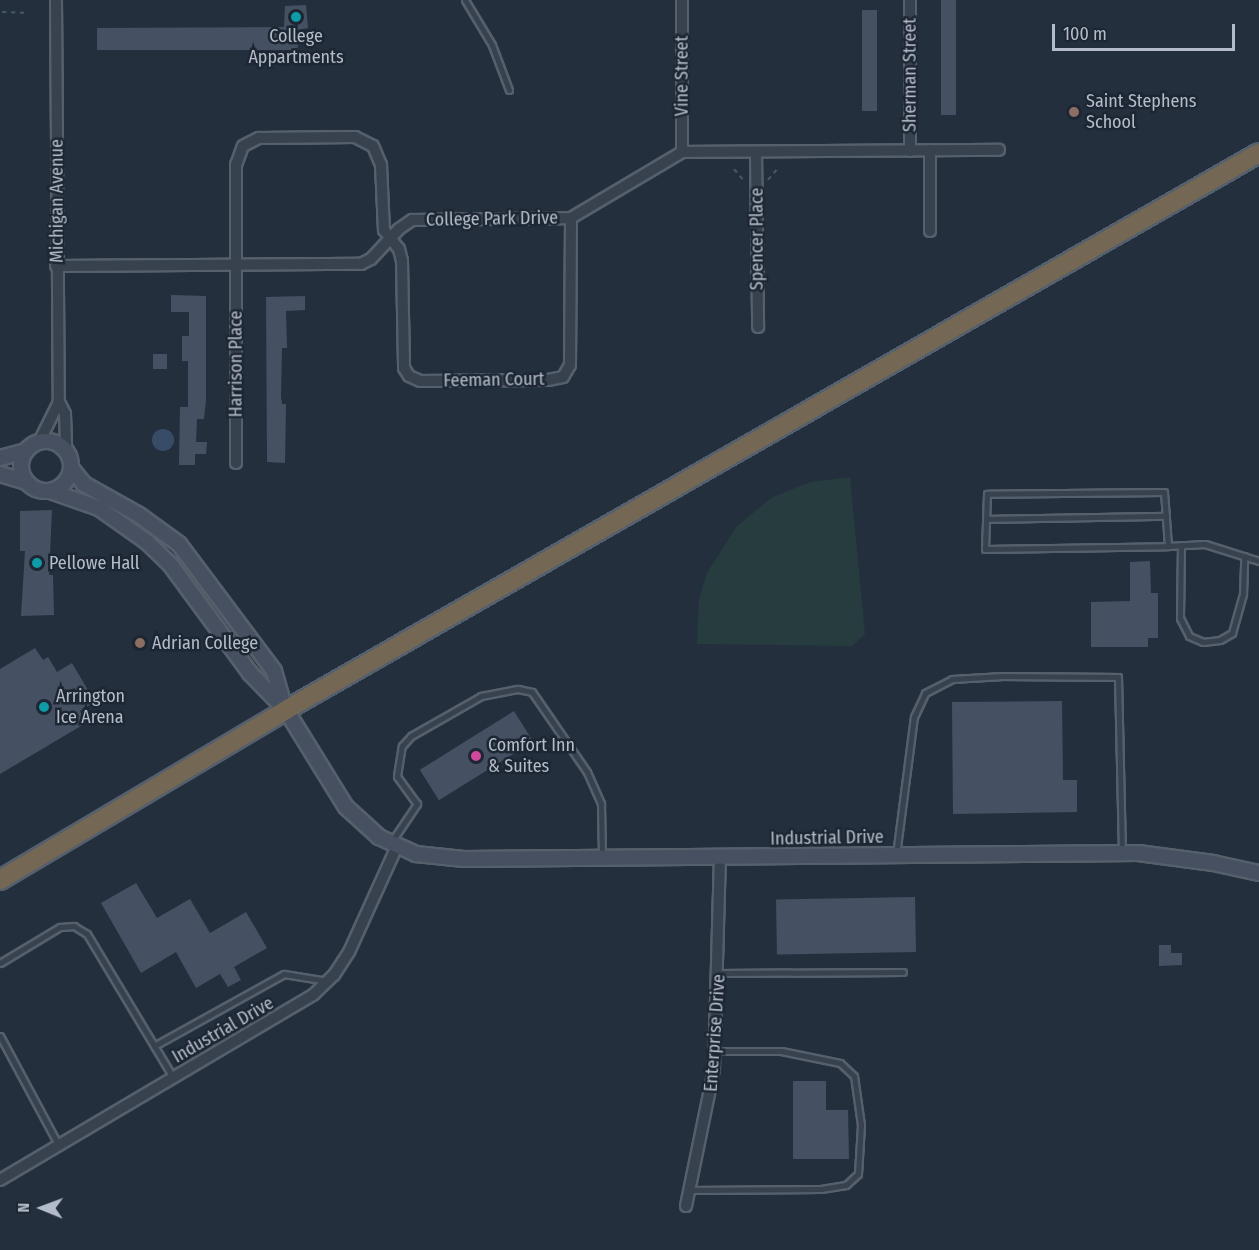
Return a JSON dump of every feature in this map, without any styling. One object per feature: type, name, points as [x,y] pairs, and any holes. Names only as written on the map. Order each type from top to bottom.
[{"type":"highway","points":[[0,880],[286,710],[1259,153]]},
{"type":"street","name":"Michigan Avenue","points":[[39,442],[59,402],[56,266],[56,0]]},
{"type":"street","name":"Vine Street","points":[[682,0],[682,152]]},
{"type":"street","name":"Sherman Street","points":[[910,0],[910,151]]},
{"type":"street","name":"Harrison Place","points":[[236,463],[236,165],[243,146],[259,138],[365,140],[373,146],[381,165],[382,221],[390,238]]},
{"type":"street","points":[[930,150],[930,231]]},
{"type":"street","points":[[682,152],[999,150]]},
{"type":"street","name":"College Park Drive","points":[[56,266],[361,264],[379,253],[390,238],[412,220],[571,218],[682,152]]},
{"type":"street","name":"Spencer Place","points":[[756,152],[758,327]]},
{"type":"street","name":"Feeman Court","points":[[390,238],[402,261],[403,356],[409,376],[434,381],[549,380],[563,377],[570,365],[571,218]]},
{"type":"street","name":"Michigan Avenue","points":[[59,402],[66,414],[66,452]]},
{"type":"street","points":[[0,458],[26,451],[39,442],[54,443],[66,452],[71,468],[84,484],[139,515],[179,544],[274,672],[286,710]]},
{"type":"street","points":[[26,451],[21,466],[26,482]]},
{"type":"street","points":[[50,491],[64,484],[71,468]]},
{"type":"street","points":[[0,474],[99,508],[147,542],[170,564],[250,673],[286,710]]},
{"type":"street","name":"Industrial Drive","points":[[286,710],[346,807],[394,845],[437,859],[1122,853],[1213,862],[1259,873]]},
{"type":"street","name":"Industrial Drive","points":[[0,1180],[290,1011],[327,981],[350,952],[394,845]]},
{"type":"street","name":"Enterprise Drive","points":[[686,1206],[708,1114],[716,1052],[720,973],[720,858]]},
{"type":"lane","points":[[465,0],[492,45],[509,90]]},
{"type":"lane","points":[[1168,546],[1164,492],[987,494],[985,549],[1168,546],[1204,544],[1259,561]]},
{"type":"lane","points":[[986,519],[1166,516]]},
{"type":"lane","points":[[1181,545],[1180,618],[1189,636],[1203,642],[1220,640],[1232,633],[1243,594],[1244,556]]},
{"type":"lane","points":[[896,855],[914,717],[925,693],[952,679],[1043,676],[1118,676],[1122,853]]},
{"type":"lane","points":[[394,845],[417,804],[397,776],[402,746],[411,736],[481,696],[518,689],[532,692],[587,772],[601,804],[602,858]]},
{"type":"lane","points":[[0,963],[60,927],[74,926],[87,934],[174,1079]]},
{"type":"lane","points":[[720,973],[903,972]]},
{"type":"lane","points":[[154,1046],[284,974],[327,981]]},
{"type":"lane","points":[[0,1036],[59,1146]]},
{"type":"lane","points":[[690,1190],[821,1188],[846,1185],[858,1174],[861,1125],[854,1076],[840,1063],[781,1051],[716,1052]]},
{"type":"path","points":[[2,12],[29,13]]},
{"type":"path","points":[[768,180],[778,168]]},
{"type":"path","points":[[734,169],[744,181]]},
{"type":"green space","points":[[850,477],[865,634],[852,646],[697,644],[699,599],[707,573],[736,527],[771,498],[810,482]]},
{"type":"water","points":[[163,429],[171,432],[174,440],[171,448],[163,451],[155,448],[152,440],[155,432]]},
{"type":"building","points":[[941,0],[956,0],[956,115],[941,115]]},
{"type":"building","name":"College Appartments","points":[[306,5],[308,28],[297,30],[298,50],[97,50],[97,28],[284,27],[285,6]]},
{"type":"building","points":[[862,10],[877,10],[877,111],[862,111]]},
{"type":"building","points":[[171,295],[206,296],[206,400],[204,419],[197,419],[196,442],[207,442],[206,454],[195,454],[195,465],[179,465],[180,407],[188,407],[188,361],[182,361],[182,336],[189,336],[189,312],[171,312]]},
{"type":"building","points":[[305,296],[305,310],[286,311],[287,348],[282,348],[281,397],[282,404],[286,404],[285,463],[267,462],[266,297]]},
{"type":"building","points":[[153,354],[167,354],[167,369],[153,369]]},
{"type":"building","name":"Pellowe Hall","points":[[52,510],[49,575],[53,575],[54,615],[21,616],[25,551],[20,551],[20,511]]},
{"type":"building","points":[[1150,561],[1151,593],[1158,593],[1158,638],[1148,638],[1148,647],[1091,647],[1091,602],[1130,601],[1130,562]]},
{"type":"building","name":"Arrington Ice Arena","points":[[35,648],[43,660],[48,657],[57,672],[72,663],[95,702],[80,711],[86,723],[0,774],[0,669]]},
{"type":"building","points":[[1062,701],[1063,780],[1077,780],[1077,812],[953,814],[952,702]]},
{"type":"building","name":"Comfort Inn & Suites","points":[[514,711],[533,742],[439,800],[420,770]]},
{"type":"building","points":[[136,883],[157,918],[190,899],[210,933],[246,912],[267,948],[234,967],[241,980],[228,987],[220,974],[196,988],[176,952],[141,973],[101,903]]},
{"type":"building","points":[[915,897],[916,952],[777,954],[776,899]]},
{"type":"building","points":[[1159,945],[1171,945],[1171,953],[1182,953],[1182,965],[1159,966]]},
{"type":"building","points":[[793,1081],[826,1081],[826,1110],[848,1110],[849,1159],[793,1159]]},
{"type":"place","name":"College Appartments","points":[[296,17]]},
{"type":"place","name":"Saint Stephens School","points":[[1074,112]]},
{"type":"place","name":"Pellowe Hall","points":[[37,563]]},
{"type":"place","name":"Adrian College","points":[[140,643]]},
{"type":"place","name":"Arrington Ice Arena","points":[[44,707]]},
{"type":"place","name":"Comfort Inn & Suites","points":[[476,756]]}]
